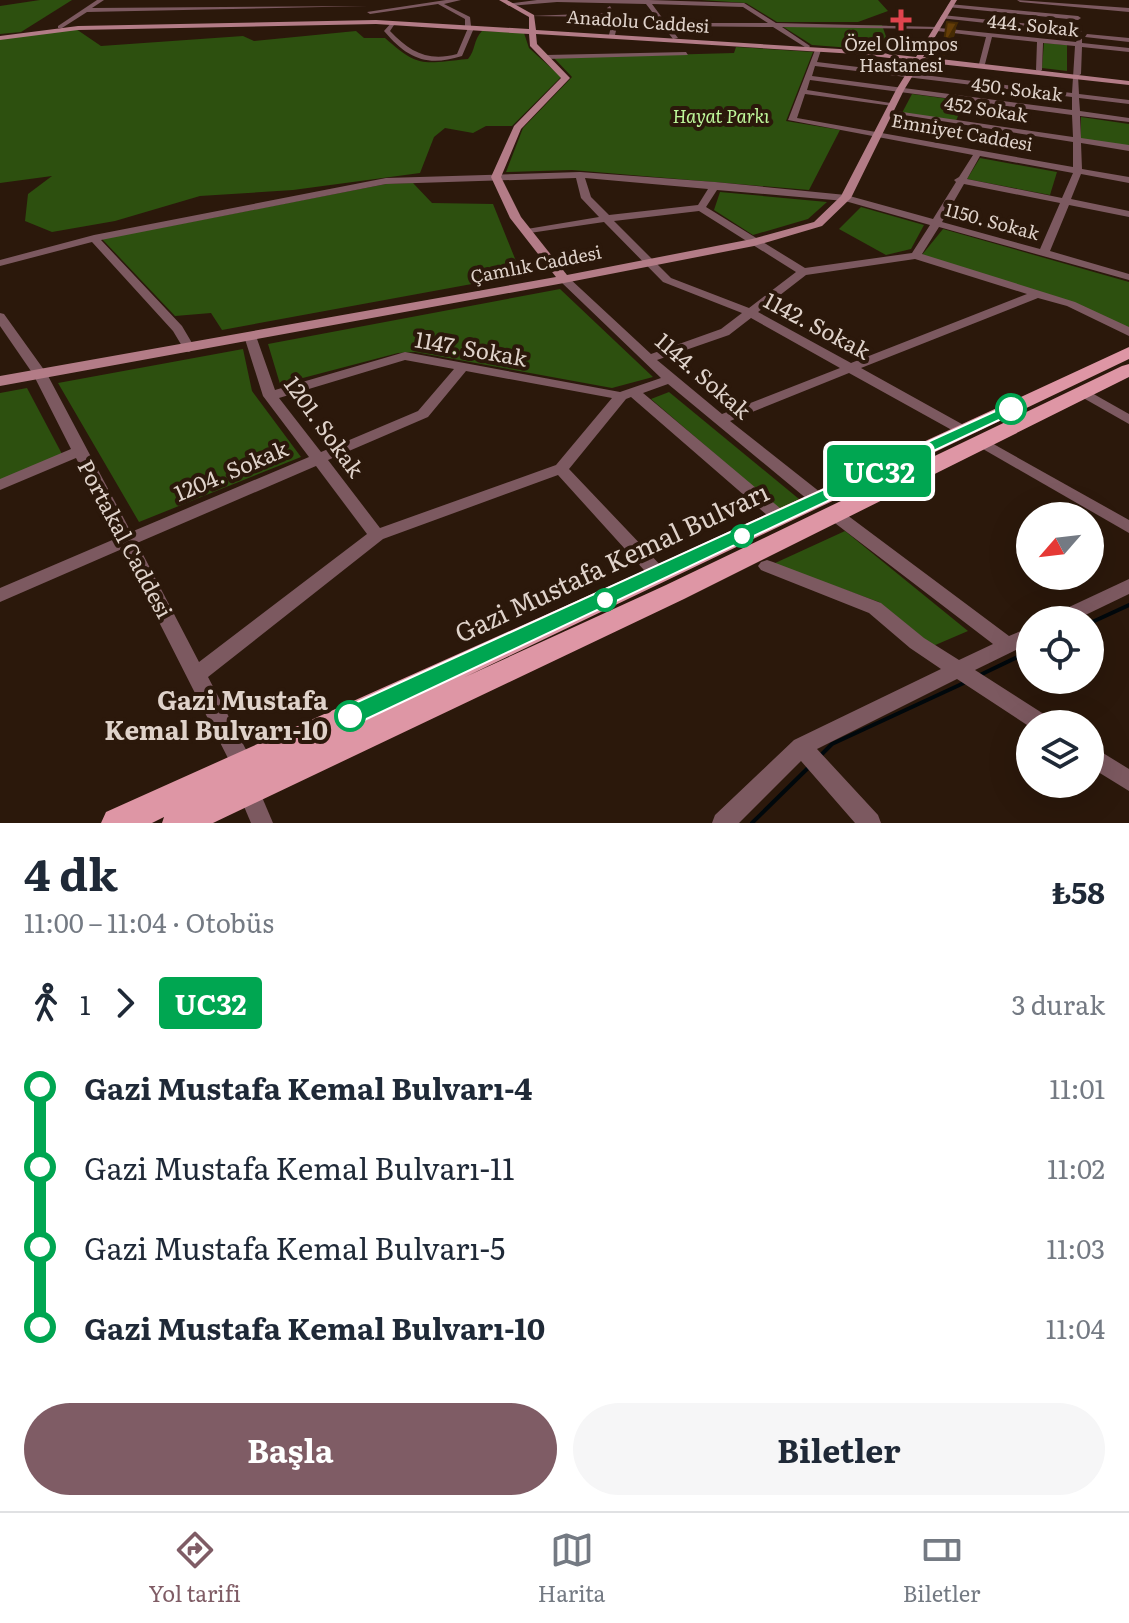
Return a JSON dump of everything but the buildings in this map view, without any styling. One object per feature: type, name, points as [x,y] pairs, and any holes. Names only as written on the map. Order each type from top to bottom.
[{"type":"main road","points":[[505,2],[532,16],[533,44],[566,78],[517,128],[506,147],[496,177],[516,218],[564,279]]},
{"type":"main road","name":"Çamlık Caddesi","points":[[0,381],[564,279],[754,242],[818,224],[846,198],[900,90],[943,16]]},
{"type":"main road","name":"Anadolu Caddesi","points":[[0,37],[78,28],[376,20],[469,27]]},
{"type":"main road","name":"Anadolu Caddesi","points":[[0,37],[60,27],[394,23],[808,47],[1076,76]]},
{"type":"main road","name":"Anadolu Caddesi","points":[[532,31],[919,58],[1129,82]]},
{"type":"main road","name":"Gazi Mustafa Kemal Bulvarı","points":[[178,823],[675,592],[826,506],[972,437],[1129,352]]},
{"type":"main road","name":"Gazi Mustafa Kemal Bulvarı","points":[[972,437],[1129,370]]},
{"type":"main road","name":"Gazi Mustafa Kemal Bulvarı","points":[[117,823],[781,518],[826,506]]},
{"type":"street","points":[[60,27],[101,0]]},
{"type":"street","points":[[143,9],[154,0]]},
{"type":"street","points":[[200,23],[219,0]]},
{"type":"street","points":[[267,7],[271,0]]},
{"type":"street","points":[[302,22],[316,0]]},
{"type":"street","points":[[394,23],[386,29],[416,58],[426,61],[460,55],[469,27],[468,18],[436,3],[420,0]]},
{"type":"street","points":[[436,3],[447,0]]},
{"type":"street","points":[[84,10],[407,8],[458,0]]},
{"type":"street","points":[[1023,0],[1129,5]]},
{"type":"street","points":[[607,1],[612,15],[612,35]]},
{"type":"street","points":[[505,2],[744,5],[808,47]]},
{"type":"street","points":[[648,2],[665,21],[686,54],[683,64]]},
{"type":"street","points":[[1044,252],[1068,202],[1078,171],[1075,95],[1079,4]]},
{"type":"street","points":[[367,6],[376,20]]},
{"type":"street","points":[[532,16],[612,15]]},
{"type":"street","points":[[665,21],[776,24],[943,16],[1078,18]]},
{"type":"street","points":[[943,16],[1129,40]]},
{"type":"street","name":"444. Sokak","points":[[943,16],[989,36],[1129,50]]},
{"type":"street","points":[[665,21],[763,17]]},
{"type":"street","points":[[982,64],[989,36]]},
{"type":"street","points":[[1039,70],[1040,41]]},
{"type":"street","points":[[802,91],[818,50]]},
{"type":"street","points":[[546,57],[686,54]]},
{"type":"street","points":[[815,64],[1129,102]]},
{"type":"street","name":"450. Sokak","points":[[808,78],[1129,120]]},
{"type":"street","name":"452 Sokak","points":[[802,91],[1129,148]]},
{"type":"street","name":"Emniyet Caddesi","points":[[802,91],[790,117],[796,122],[1129,180]]},
{"type":"street","points":[[916,256],[978,153]]},
{"type":"street","name":"1150. Sokak","points":[[0,263],[94,238],[386,181],[580,175],[846,198],[1129,277]]},
{"type":"street","name":"1142. Sokak","points":[[580,175],[586,198],[667,280],[749,312],[852,367],[1129,527]]},
{"type":"street","points":[[959,180],[1129,214]]},
{"type":"street","points":[[701,208],[715,185]]},
{"type":"street","points":[[527,232],[701,208],[803,272]]},
{"type":"street","points":[[94,238],[178,329],[189,348]]},
{"type":"street","points":[[648,359],[725,332],[803,272],[916,256],[1071,304],[1129,332]]},
{"type":"street","name":"1144. Sokak","points":[[564,279],[648,359],[719,420],[1008,645]]},
{"type":"street","points":[[719,420],[1037,294]]},
{"type":"street","name":"Portakal Caddesi","points":[[0,317],[40,374],[243,765]]},
{"type":"street","name":"1201. Sokak","points":[[250,336],[270,396],[377,535]]},
{"type":"street","name":"1147. Sokak","points":[[270,396],[405,356],[628,395]]},
{"type":"street","name":"1204. Sokak","points":[[0,595],[423,414],[463,367]]},
{"type":"street","points":[[196,675],[377,535],[561,469],[628,395],[670,379]]},
{"type":"street","points":[[1083,392],[1129,420]]},
{"type":"street","points":[[628,395],[781,518]]},
{"type":"street","points":[[0,485],[79,451]]},
{"type":"street","points":[[561,469],[659,575]]},
{"type":"street","points":[[767,566],[875,608],[917,643],[1022,710]]},
{"type":"street","points":[[1087,606],[1129,586]]},
{"type":"street","points":[[723,823],[801,747],[964,671],[1016,641]]},
{"type":"street","points":[[801,747],[832,777],[870,823]]},
{"type":"street","points":[[1104,764],[1129,781]]},
{"type":"street","points":[[248,790],[262,823]]},
{"type":"green space","points":[[40,0],[72,0],[21,32],[0,34],[0,6]]},
{"type":"green space","points":[[701,0],[878,0],[888,11],[858,22],[777,22],[746,3]]},
{"type":"green space","points":[[882,25],[891,51],[812,45],[782,26]]},
{"type":"green space","points":[[76,29],[101,46],[243,36],[254,41],[356,31],[364,38],[385,38],[406,55],[423,62],[468,59],[482,31],[524,33],[529,48],[561,77],[512,126],[486,126],[473,133],[445,128],[434,137],[420,173],[293,190],[200,196],[115,221],[52,232],[25,221],[28,194],[52,176],[0,183],[0,39]]},
{"type":"green space","points":[[1044,43],[1067,45],[1067,71],[1042,68]]},
{"type":"green space","name":"Hayat Parkı","points":[[736,47],[813,52],[786,121],[840,130],[809,190],[572,170],[506,172],[523,128],[572,77],[554,58],[734,53]]},
{"type":"green space","points":[[912,94],[964,101],[956,121],[902,113]]},
{"type":"green space","points":[[1081,117],[1129,124],[1129,146],[1081,139]]},
{"type":"green space","points":[[980,158],[1057,172],[1050,195],[967,179]]},
{"type":"green space","points":[[413,183],[432,203],[493,204],[518,266],[532,273],[222,330],[211,313],[175,316],[102,239],[386,184]]},
{"type":"green space","points":[[720,192],[827,202],[808,219],[753,235],[714,210]]},
{"type":"green space","points":[[861,207],[924,225],[911,249],[886,255],[839,229]]},
{"type":"green space","points":[[943,229],[1129,282],[1129,331],[1073,304],[921,256]]},
{"type":"green space","points":[[560,289],[653,377],[612,388],[415,352],[398,353],[280,384],[268,344]]},
{"type":"green space","points":[[243,349],[252,391],[301,457],[139,522],[58,383]]},
{"type":"green space","points":[[27,388],[62,454],[0,480],[0,393]]},
{"type":"green space","points":[[669,392],[799,499],[779,509],[651,399]]},
{"type":"green space","points":[[845,531],[968,631],[933,646],[879,602],[773,564]]},
{"type":"waterway","points":[[1104,617],[1129,605]]},
{"type":"waterway","points":[[980,675],[1016,658]]},
{"type":"waterway","points":[[820,756],[832,744],[966,682]]},
{"type":"waterway","points":[[752,823],[809,767]]},
{"type":"bus line","name":"UC32","points":[[350,716],[1011,409]]},
{"type":"place","name":"Özel Olimpos Hastanesi","points":[[901,20]]},
{"type":"place","name":"Gazi Mustafa Kemal Bulvarı-10","points":[[350,716]]}]
